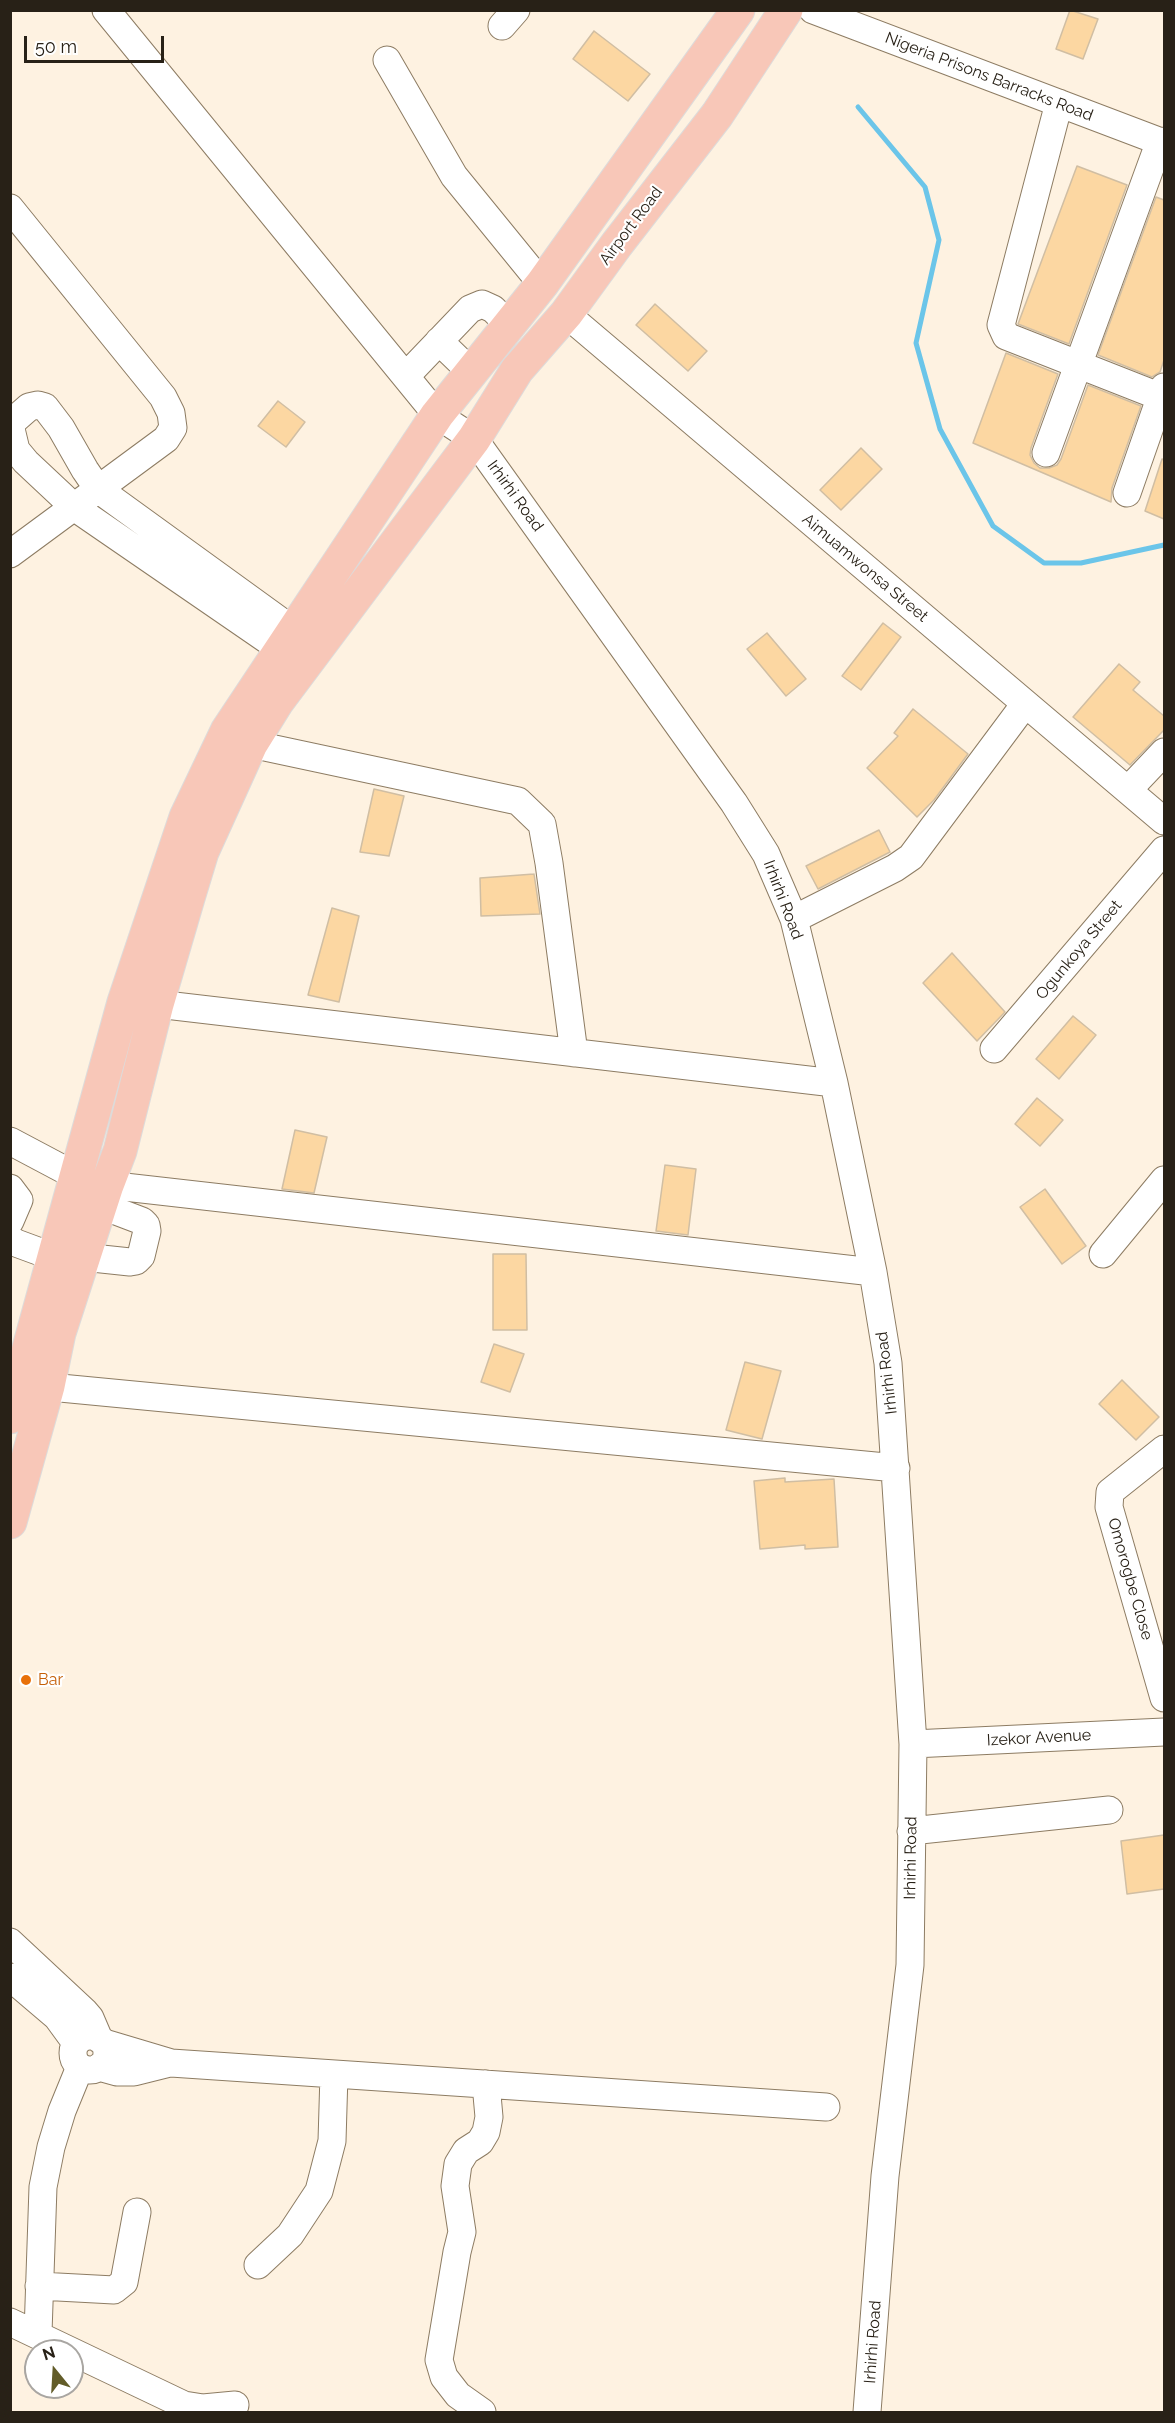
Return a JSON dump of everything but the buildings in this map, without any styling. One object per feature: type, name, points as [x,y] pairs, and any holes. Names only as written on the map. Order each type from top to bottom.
[{"type":"main road","points":[[10,1522],[34,1386],[69,1257],[72,1196],[76,1176],[124,1002],[186,817],[227,731],[437,415],[542,284],[738,10]]},
{"type":"main road","name":"Airport Road","points":[[69,1257],[104,1195],[120,1151],[157,1004],[202,852],[251,744],[277,702],[474,439],[517,370],[566,314],[616,244],[717,115],[786,10]]},
{"type":"main road","points":[[10,1417],[34,1386]]},
{"type":"street","points":[[106,10],[437,415],[474,439]]},
{"type":"street","name":"Nigeria Prisons Barracks Road","points":[[813,10],[1162,142]]},
{"type":"street","points":[[387,60],[454,176],[542,284]]},
{"type":"street","points":[[1059,103],[1001,325],[1006,336],[1078,365],[1163,392],[1154,450],[1127,493]]},
{"type":"street","points":[[1046,453],[1162,142]]},
{"type":"street","points":[[10,208],[164,397],[171,413],[172,428],[166,439],[10,554]]},
{"type":"street","points":[[406,376],[470,309],[482,304],[493,309],[509,325]]},
{"type":"street","name":"Aimuamwonsa Street","points":[[566,314],[1164,821]]},
{"type":"street","points":[[439,341],[471,372]]},
{"type":"street","points":[[38,405],[51,412],[98,489],[288,640],[74,507],[16,450],[11,429],[21,412],[38,405]]},
{"type":"street","name":"Irhirhi Road","points":[[474,439],[734,803],[766,854],[794,919],[834,1083],[873,1272],[888,1363],[913,1744],[910,1965],[885,2176],[867,2412]]},
{"type":"street","points":[[794,919],[895,868],[911,857],[1025,704]]},
{"type":"street","points":[[251,744],[518,801],[542,824],[574,1053]]},
{"type":"street","points":[[1128,790],[1164,752]]},
{"type":"street","name":"Ogunkoya Street","points":[[994,1049],[1164,850]]},
{"type":"street","points":[[157,1004],[834,1083]]},
{"type":"street","points":[[10,1141],[76,1176]]},
{"type":"street","points":[[1103,1254],[1164,1180]]},
{"type":"street","points":[[10,1188],[19,1200],[10,1221]]},
{"type":"street","points":[[10,1239],[16,1243],[69,1257],[136,1261],[141,1256],[147,1231],[146,1225],[104,1195]]},
{"type":"street","points":[[104,1195],[873,1272]]},
{"type":"street","points":[[34,1386],[896,1468]]},
{"type":"street","name":"Omorogbe Close","points":[[1164,1449],[1110,1492],[1109,1507],[1164,1698]]},
{"type":"street","name":"Izekor Avenue","points":[[913,1744],[1164,1732]]},
{"type":"street","points":[[911,1832],[1109,1809]]},
{"type":"street","points":[[10,1942],[22,1976],[57,2017],[92,2052],[171,2063],[826,2108]]},
{"type":"street","points":[[38,2333],[43,2187],[51,2147],[62,2111],[92,2052]]},
{"type":"street","points":[[258,2265],[290,2235],[319,2191],[332,2141],[334,2074]]},
{"type":"street","points":[[482,2412],[458,2395],[444,2376],[439,2360],[462,2232],[455,2186],[458,2164],[466,2151],[480,2142],[486,2132],[489,2117],[486,2084]]},
{"type":"street","points":[[39,2286],[114,2290],[124,2282],[137,2212]]},
{"type":"street","points":[[10,2322],[38,2333],[184,2405],[203,2408],[235,2405]]},
{"type":"waterway","points":[[858,107],[925,187],[939,240],[916,343],[940,429],[993,526],[1044,563],[1081,563],[1164,545]]},
{"type":"place","name":"Bar","points":[[26,1680]]}]
